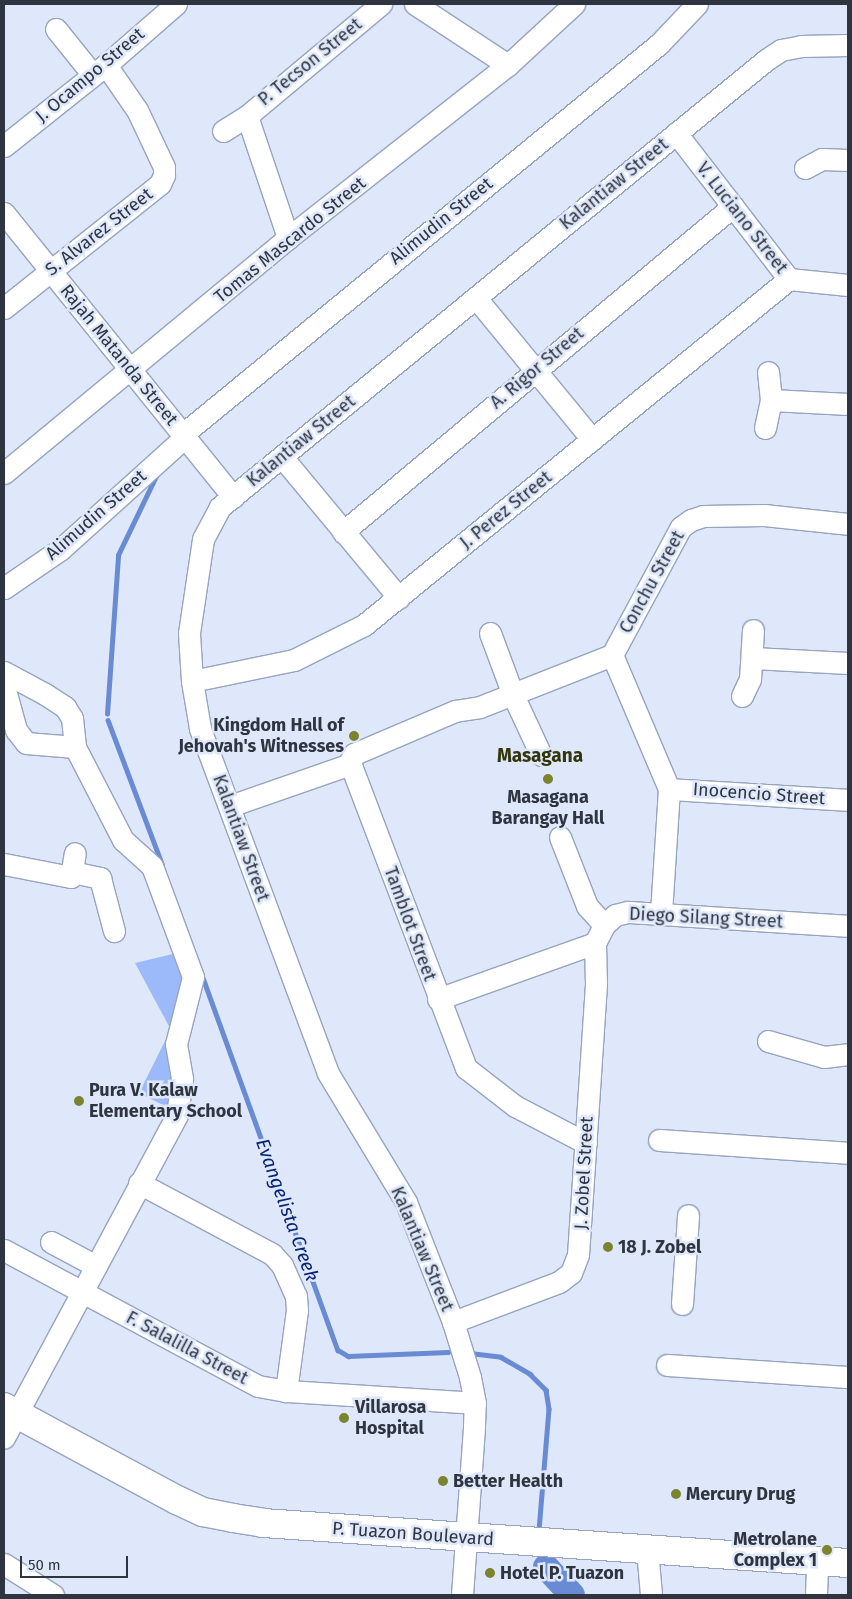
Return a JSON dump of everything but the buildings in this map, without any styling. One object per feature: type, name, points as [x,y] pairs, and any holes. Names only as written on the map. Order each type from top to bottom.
[{"type":"main road","name":"P. Tuazon Boulevard","points":[[10,1410],[203,1512],[263,1523],[848,1563]]},
{"type":"street","name":"J. Ocampo Street","points":[[4,146],[100,70],[176,4]]},
{"type":"street","name":"P. Tecson Street","points":[[288,238],[247,116],[381,4]]},
{"type":"street","points":[[415,4],[508,65]]},
{"type":"street","name":"Tomas Mascardo Street","points":[[4,473],[131,370],[288,238],[508,65],[574,4]]},
{"type":"street","name":"Alimudin Street","points":[[4,588],[62,549],[184,436],[659,44],[697,4]]},
{"type":"street","name":"S. Alvarez Street","points":[[4,308],[160,184],[164,175],[164,167],[137,110],[100,70],[56,29]]},
{"type":"street","name":"Kalantiaw Street","points":[[462,1595],[464,1538],[475,1402],[453,1322],[406,1202],[328,1074],[199,722],[192,682],[189,633],[200,553],[213,516],[233,497],[676,133],[781,50],[801,46],[848,42]]},
{"type":"street","points":[[223,131],[247,116]]},
{"type":"street","name":"V. Luciano Street","points":[[676,133],[789,279],[848,285]]},
{"type":"street","points":[[805,168],[822,159],[848,160]]},
{"type":"street","name":"A. Rigor Street","points":[[343,532],[534,369],[733,206]]},
{"type":"street","name":"Rajah Matanda Street","points":[[4,212],[233,497]]},
{"type":"street","name":"J. Perez Street","points":[[192,682],[294,660],[364,625],[789,279]]},
{"type":"street","points":[[476,298],[592,440]]},
{"type":"street","points":[[765,428],[771,400],[768,372]]},
{"type":"street","points":[[771,400],[848,404]]},
{"type":"street","points":[[282,457],[399,598]]},
{"type":"street","name":"Conchu Street","points":[[612,655],[681,527],[690,520],[703,516],[764,515],[848,524]]},
{"type":"street","points":[[742,696],[750,679],[753,658],[753,630]]},
{"type":"street","points":[[490,632],[513,695],[541,755]]},
{"type":"street","points":[[230,806],[348,765],[354,754],[455,711],[480,708],[612,655],[669,789],[667,851],[660,913]]},
{"type":"street","points":[[753,658],[848,663]]},
{"type":"street","points":[[4,672],[65,707],[72,718],[75,747],[123,840],[152,866],[193,977],[176,1044],[182,1079],[177,1115],[83,1292],[10,1410],[4,1438]]},
{"type":"street","points":[[4,686],[16,730],[26,743],[75,747]]},
{"type":"street","name":"Tamblot Street","points":[[348,765],[466,1068],[514,1106],[586,1144]]},
{"type":"street","name":"Inocencio Street","points":[[669,789],[848,800]]},
{"type":"street","points":[[560,837],[600,934]]},
{"type":"street","points":[[4,864],[71,877],[74,863],[100,878],[114,931]]},
{"type":"street","name":"Diego Silang Street","points":[[438,999],[600,934],[615,915],[628,912],[848,926]]},
{"type":"street","name":"J. Zobel Street","points":[[453,1322],[559,1282],[571,1273],[578,1255],[600,934]]},
{"type":"street","points":[[768,1041],[824,1056],[848,1054]]},
{"type":"street","points":[[659,1140],[848,1153]]},
{"type":"street","points":[[139,1184],[272,1254],[282,1265],[296,1296],[297,1310],[286,1391]]},
{"type":"street","points":[[682,1304],[688,1215]]},
{"type":"street","points":[[51,1242],[96,1266]]},
{"type":"street","name":"F. Salalilla Street","points":[[4,1250],[258,1386],[286,1391],[475,1402]]},
{"type":"street","points":[[667,1365],[848,1377]]},
{"type":"street","points":[[647,1549],[651,1595]]},
{"type":"street","points":[[816,1595],[817,1560]]},
{"type":"street","points":[[4,1564],[54,1595]]},
{"type":"shaded area","points":[[177,953],[184,981],[171,1030],[135,963]]},
{"type":"shaded area","points":[[166,1039],[178,1072],[171,1109],[139,1093]]},
{"type":"waterway","points":[[107,714],[118,555],[157,474]]},
{"type":"waterway","name":"Evangelista Creek","points":[[108,720],[162,864]]},
{"type":"waterway","name":"Evangelista Creek","points":[[202,975],[338,1350],[348,1356],[448,1352]]},
{"type":"waterway","points":[[470,1353],[501,1357],[530,1374],[546,1390],[549,1409],[539,1531]]},
{"type":"waterway","name":"Evangelista Creek","points":[[546,1567],[572,1595]]},
{"type":"place","name":"Kingdom Hall of Jehovah's Witnesses","points":[[354,736]]},
{"type":"place","name":"Masagana Barangay Hall","points":[[548,779]]},
{"type":"place","name":"Pura V. Kalaw Elementary School","points":[[79,1101]]},
{"type":"place","name":"18 J. Zobel","points":[[608,1247]]},
{"type":"place","name":"Villarosa Hospital","points":[[344,1418]]},
{"type":"place","name":"Better Health","points":[[443,1481]]},
{"type":"place","name":"Mercury Drug","points":[[676,1494]]},
{"type":"place","name":"Metrolane Complex 1","points":[[827,1550]]},
{"type":"place","name":"Hotel P. Tuazon","points":[[490,1573]]},
{"type":"district","name":"Masagana","points":[[540,756]]}]
